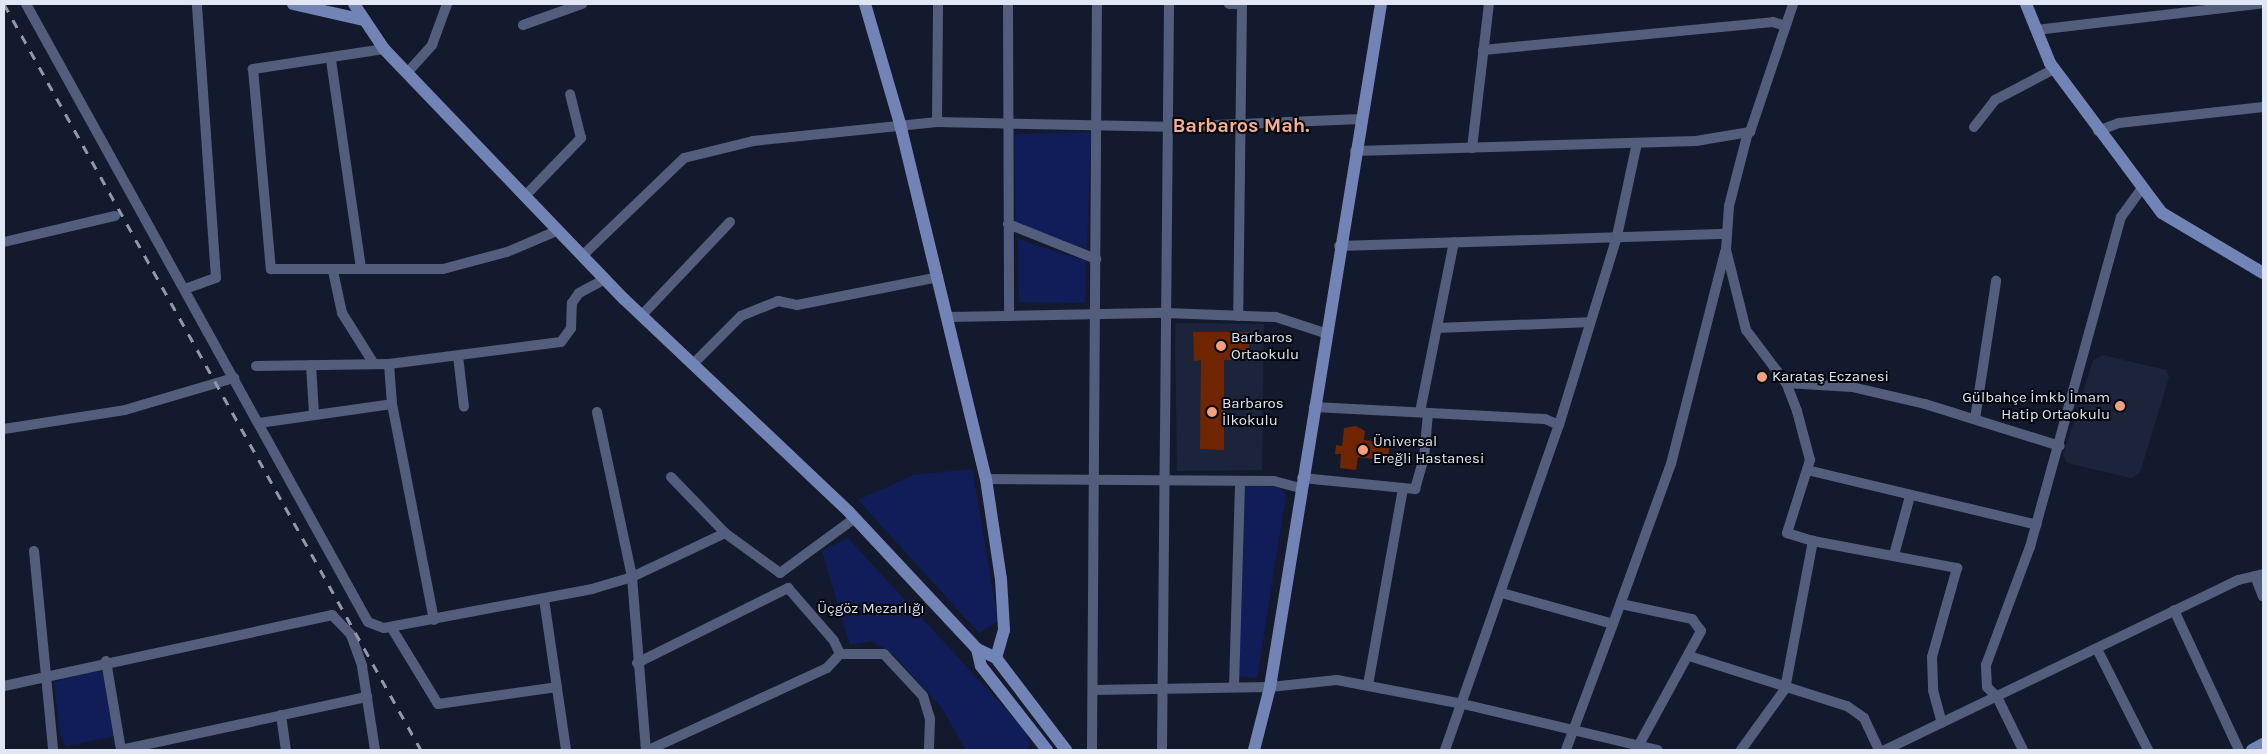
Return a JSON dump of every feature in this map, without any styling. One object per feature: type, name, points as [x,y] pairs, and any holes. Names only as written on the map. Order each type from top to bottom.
[{"type":"main road","points":[[293,4],[364,20]]},
{"type":"main road","points":[[354,4],[384,49],[560,230],[605,279],[855,518],[976,649],[996,658],[1066,750]]},
{"type":"main road","points":[[864,4],[900,124],[986,479],[1001,578],[1004,630],[996,658]]},
{"type":"main road","points":[[1255,749],[1270,687],[1339,246],[1381,4]]},
{"type":"main road","points":[[2026,4],[2054,70],[2098,131],[2162,213],[2263,273]]},
{"type":"main road","points":[[976,649],[981,666],[1047,750]]},
{"type":"main road","points":[[2252,750],[2263,744]]},
{"type":"street","points":[[26,4],[368,622],[391,627],[544,599],[632,577],[725,533]]},
{"type":"street","points":[[185,289],[216,278],[197,4]]},
{"type":"street","points":[[407,73],[432,45],[447,4]]},
{"type":"street","points":[[523,25],[582,4]]},
{"type":"street","points":[[937,122],[938,4]]},
{"type":"street","points":[[1008,4],[1009,316]]},
{"type":"street","points":[[1092,750],[1094,690],[1097,4]]},
{"type":"street","points":[[1162,750],[1169,4]]},
{"type":"street","points":[[1229,4],[1242,4],[1238,316]]},
{"type":"street","points":[[1472,148],[1489,4]]},
{"type":"street","points":[[1566,750],[1575,732],[1613,624],[1622,604],[1671,464],[1726,250],[1729,206],[1748,132],[1793,4]]},
{"type":"street","points":[[2036,30],[2259,4]]},
{"type":"street","points":[[1483,50],[1773,22],[1785,26]]},
{"type":"street","points":[[384,49],[331,60],[253,69],[271,269],[333,271],[443,269],[507,252],[560,230]]},
{"type":"street","points":[[331,60],[361,269]]},
{"type":"street","points":[[1974,127],[1995,100],[2054,70]]},
{"type":"street","points":[[525,196],[580,138],[570,94]]},
{"type":"street","points":[[2098,131],[2119,123],[2263,107]]},
{"type":"street","points":[[583,256],[684,158],[753,141],[900,124],[937,122],[1168,127],[1241,126],[1361,119]]},
{"type":"street","points":[[1355,152],[1696,141],[1748,132]]},
{"type":"street","points":[[1446,750],[1502,594],[1559,425],[1617,236],[1637,143]]},
{"type":"street","points":[[2023,750],[1997,697],[1987,687],[1986,665],[2037,525],[2121,217],[2142,188]]},
{"type":"street","points":[[4,242],[115,216]]},
{"type":"street","points":[[642,315],[730,222]]},
{"type":"street","points":[[1008,224],[1096,259]]},
{"type":"street","points":[[1339,246],[1727,234]]},
{"type":"street","points":[[986,479],[1274,481],[1415,489],[1424,458],[1424,413],[1437,328],[1454,242]]},
{"type":"street","points":[[1726,250],[1746,330],[1786,383],[1806,443],[1807,470],[1787,533],[1812,541],[1957,568],[1932,657],[1933,690],[1942,723]]},
{"type":"street","points":[[333,271],[342,312],[374,364]]},
{"type":"street","points":[[694,363],[741,316],[778,301],[796,304],[938,277]]},
{"type":"street","points":[[256,366],[389,364],[561,342],[571,328],[572,304],[579,293],[605,279]]},
{"type":"street","points":[[1974,419],[1996,281]]},
{"type":"street","points":[[948,317],[1166,313],[1276,317],[1325,333]]},
{"type":"street","points":[[1437,328],[1590,322]]},
{"type":"street","points":[[458,356],[464,407]]},
{"type":"street","points":[[389,364],[392,404],[434,620]]},
{"type":"street","points":[[311,365],[314,414]]},
{"type":"street","points":[[4,429],[125,410],[234,378]]},
{"type":"street","points":[[1786,383],[1852,387],[1974,419],[2060,446]]},
{"type":"street","points":[[259,423],[392,404]]},
{"type":"street","points":[[1314,407],[1545,419],[1559,425]]},
{"type":"street","points":[[597,412],[632,577],[637,664],[648,750],[827,668],[840,654],[884,654],[916,688],[928,703],[930,750]]},
{"type":"street","points":[[1807,470],[2037,525]]},
{"type":"street","points":[[671,476],[725,533],[780,573],[788,588],[834,641],[840,654]]},
{"type":"street","points":[[1234,687],[1240,481]]},
{"type":"street","points":[[1368,685],[1403,488]]},
{"type":"street","points":[[1894,555],[1910,496]]},
{"type":"street","points":[[780,573],[855,518]]},
{"type":"street","points":[[1740,750],[1785,688],[1812,541]]},
{"type":"street","points":[[34,551],[53,750]]},
{"type":"street","points":[[1885,750],[2097,649],[2174,610],[2259,575],[2263,597]]},
{"type":"street","points":[[637,664],[788,588]]},
{"type":"street","points":[[1502,594],[1613,624]]},
{"type":"street","points":[[544,599],[566,750]]},
{"type":"street","points":[[1622,604],[1692,619],[1701,631],[1689,656],[1636,748]]},
{"type":"street","points":[[2174,610],[2239,750]]},
{"type":"street","points":[[4,686],[106,662],[332,615],[352,635],[367,697],[375,750]]},
{"type":"street","points":[[391,627],[438,704],[557,687]]},
{"type":"street","points":[[2097,649],[2148,750]]},
{"type":"street","points":[[1689,656],[1785,688],[1847,706],[1864,718],[1879,750]]},
{"type":"street","points":[[106,662],[121,750],[367,697]]},
{"type":"street","points":[[1094,690],[1164,687],[1270,687],[1337,680],[1463,704],[1636,748],[1658,750]]},
{"type":"street","points":[[281,715],[286,750]]},
{"type":"shaded area","points":[[1175,323],[1264,324],[1262,470],[1177,471]]},
{"type":"shaded area","name":"Gülbahçe İmkb İmam Hatip Ortaokulu","points":[[2103,355],[2166,370],[2169,377],[2140,473],[2131,478],[2067,463],[2063,456],[2093,360]]},
{"type":"green space","points":[[1091,132],[1087,249],[1016,223],[1014,134]]},
{"type":"green space","points":[[1018,239],[1086,261],[1085,303],[1019,302]]},
{"type":"green space","name":"Üçgöz Mezarlığı","points":[[972,469],[998,621],[979,633],[858,500],[914,475]]},
{"type":"green space","points":[[1245,485],[1277,487],[1286,494],[1257,678],[1239,676]]},
{"type":"green space","name":"Üçgöz Mezarlığı","points":[[848,538],[1024,729],[1030,743],[1027,750],[966,750],[942,708],[892,653],[872,641],[850,645],[822,551]]},
{"type":"green space","points":[[95,670],[103,674],[115,736],[66,746],[60,735],[54,682]]},
{"type":"building","points":[[1193,332],[1249,332],[1249,360],[1224,360],[1224,450],[1200,449],[1201,360],[1194,361]]},
{"type":"building","name":"Üniversal Ereğli Hastanesi","points":[[1356,426],[1365,431],[1364,440],[1390,443],[1388,461],[1358,457],[1356,470],[1340,468],[1341,454],[1335,454],[1336,445],[1342,446],[1344,428]]},
{"type":"railway","points":[[4,4],[421,750]]},
{"type":"place","name":"Barbaros Ortaokulu","points":[[1221,346]]},
{"type":"place","name":"Karataş Eczanesi","points":[[1762,377]]},
{"type":"place","name":"Gülbahçe İmkb İmam Hatip Ortaokulu","points":[[2120,406]]},
{"type":"place","name":"Barbaros İlkokulu","points":[[1212,412]]},
{"type":"place","name":"Üniversal Ereğli Hastanesi","points":[[1363,450]]},
{"type":"district","name":"Barbaros Mah.","points":[[1241,125]]}]
